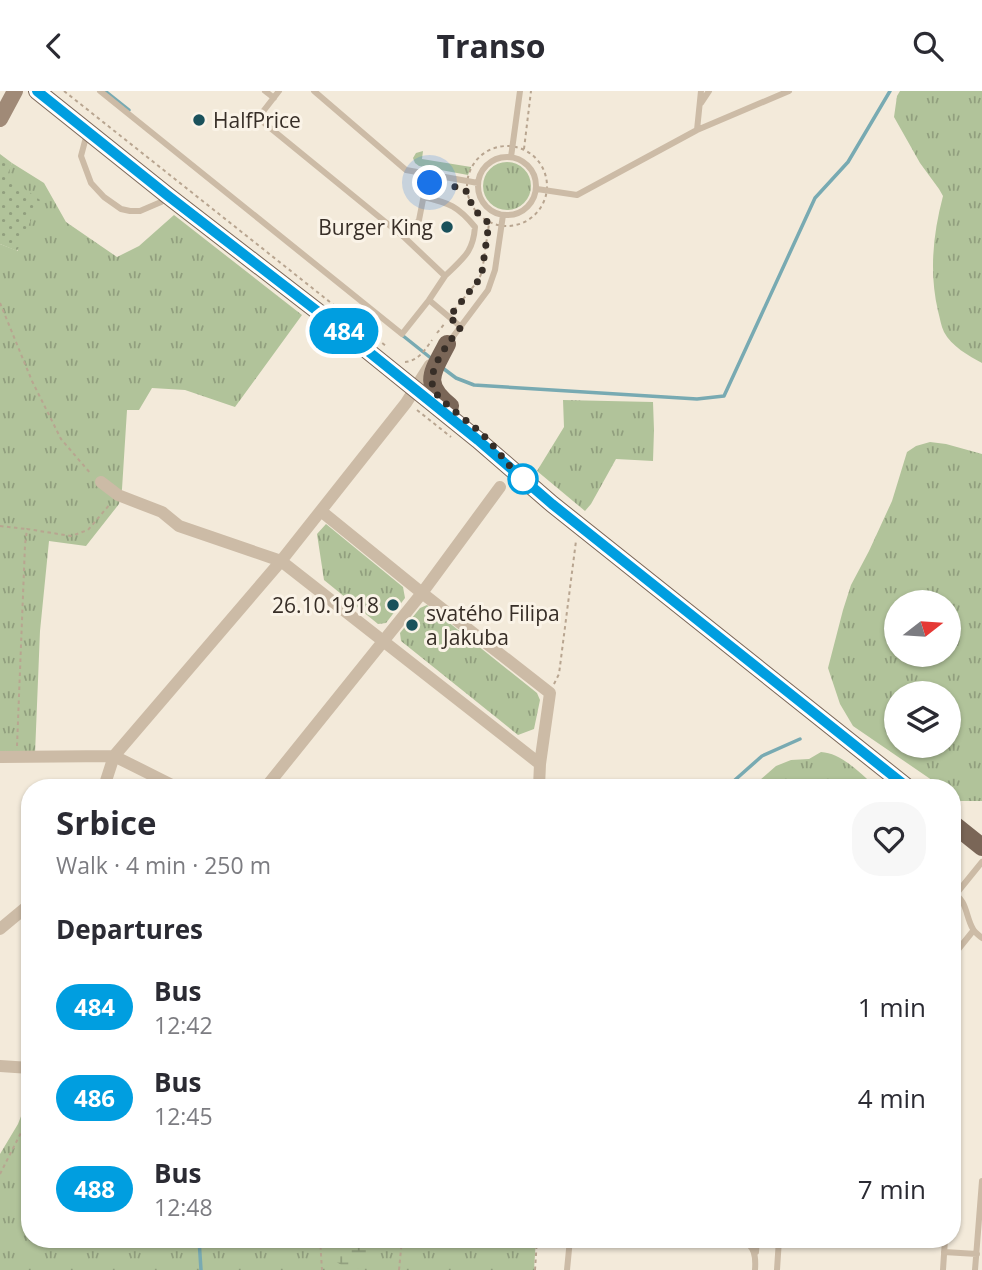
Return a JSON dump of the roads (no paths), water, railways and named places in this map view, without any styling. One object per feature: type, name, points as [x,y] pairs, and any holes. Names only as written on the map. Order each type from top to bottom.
[{"type":"main road","points":[[37,91],[343,331],[580,526],[897,779]]},
{"type":"main road","points":[[438,355],[432,376],[434,391],[492,443],[519,475]]},
{"type":"main road","points":[[961,830],[982,847]]},
{"type":"street","points":[[0,119],[15,91]]},
{"type":"street","points":[[107,779],[114,756],[281,561],[406,403],[438,355]]},
{"type":"street","points":[[101,482],[118,495],[162,512],[178,526],[281,561],[540,764]]},
{"type":"street","points":[[272,779],[422,593],[500,487]]},
{"type":"street","points":[[321,511],[550,693],[539,779]]},
{"type":"street","points":[[0,757],[114,756],[160,779]]},
{"type":"street","points":[[0,929],[21,912]]},
{"type":"street","points":[[0,1066],[21,1068]]},
{"type":"lane","points":[[100,91],[402,334],[445,276],[465,257],[474,243],[475,227],[467,217],[450,203],[424,197]]},
{"type":"lane","points":[[265,91],[274,97]]},
{"type":"lane","points":[[279,91],[258,118],[405,238],[445,276]]},
{"type":"lane","points":[[314,91],[406,170],[478,183]]},
{"type":"lane","points":[[511,156],[520,91]]},
{"type":"lane","points":[[697,130],[701,91]]},
{"type":"lane","points":[[699,105],[709,91]]},
{"type":"lane","points":[[537,190],[577,195],[697,130],[772,94],[789,91]]},
{"type":"lane","points":[[91,134],[85,141],[81,156],[91,183],[104,197],[121,209],[140,211],[161,202],[167,195]]},
{"type":"lane","points":[[511,156],[520,159],[534,172],[537,190],[534,199],[522,212],[503,215],[488,208],[482,201],[478,183],[485,166],[493,160],[511,156]]},
{"type":"lane","points":[[405,238],[419,220],[428,174]]},
{"type":"lane","points":[[438,355],[488,290],[495,269],[503,215]]},
{"type":"lane","points":[[429,300],[461,327]]},
{"type":"lane","points":[[961,885],[982,862]]},
{"type":"lane","points":[[961,900],[965,904],[973,931],[982,937]]},
{"type":"lane","points":[[961,946],[973,931]]},
{"type":"lane","points":[[975,1270],[982,1181]]},
{"type":"lane","points":[[567,1270],[569,1248]]},
{"type":"lane","points":[[753,1248],[756,1257]]},
{"type":"lane","points":[[755,1270],[756,1248]]},
{"type":"lane","points":[[777,1270],[778,1248]]},
{"type":"lane","points":[[943,1270],[944,1248]]},
{"type":"lane","points":[[944,1252],[976,1254]]},
{"type":"waterway","points":[[105,91],[129,110]]},
{"type":"waterway","points":[[440,366],[456,378],[474,385],[697,399],[724,396],[815,198],[848,162],[890,91]]},
{"type":"waterway","points":[[402,335],[432,359]]},
{"type":"waterway","points":[[736,779],[762,756],[800,739]]},
{"type":"waterway","points":[[200,1248],[201,1270]]},
{"type":"place","name":"HalfPrice","points":[[199,120]]},
{"type":"place","name":"Burger King","points":[[447,227]]},
{"type":"place","name":"26.10.1918","points":[[393,605]]},
{"type":"place","name":"svatého Filipa a Jakuba","points":[[412,625]]}]
